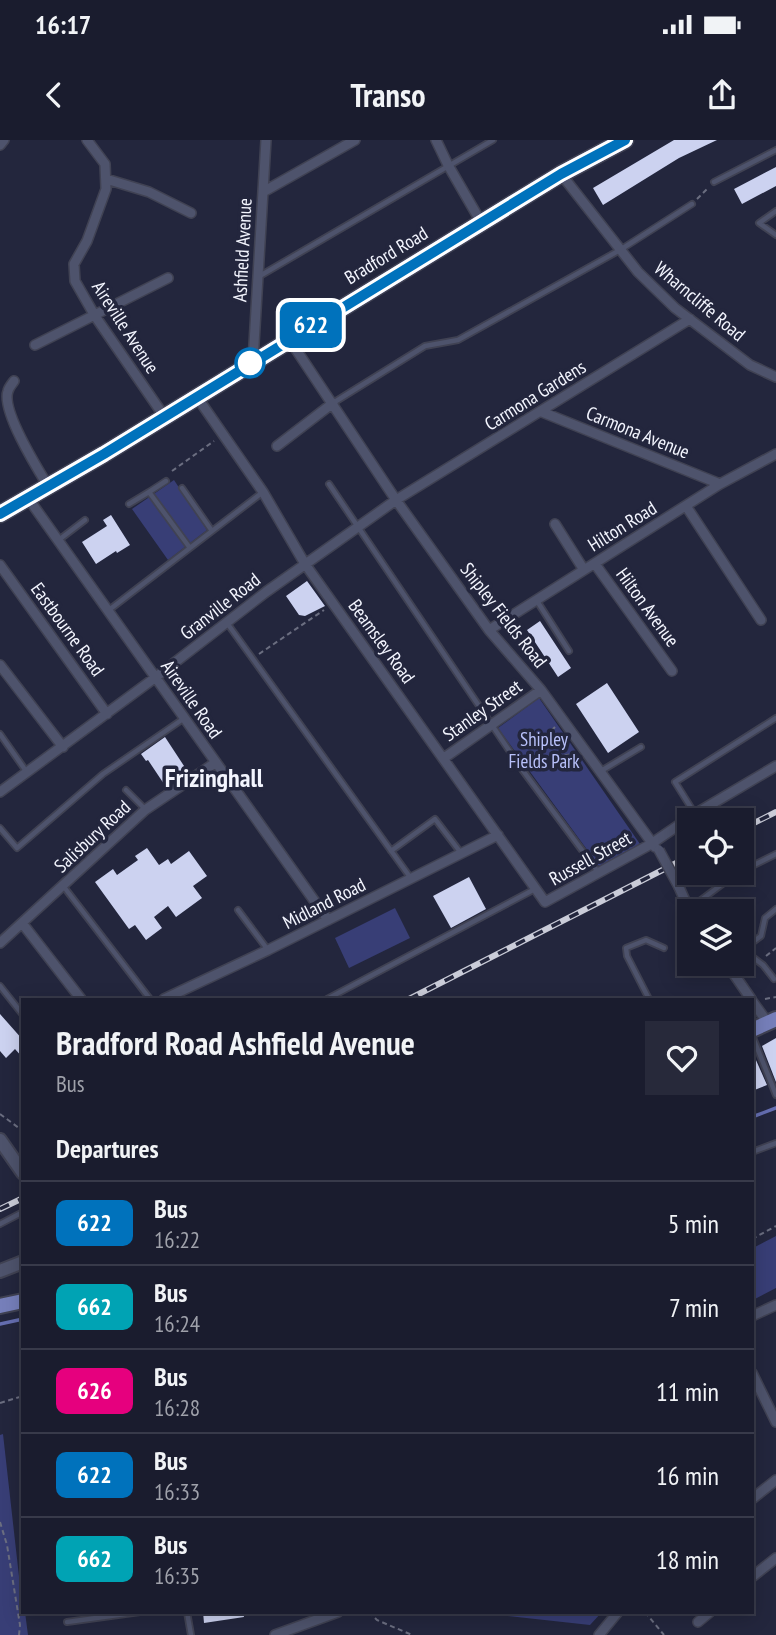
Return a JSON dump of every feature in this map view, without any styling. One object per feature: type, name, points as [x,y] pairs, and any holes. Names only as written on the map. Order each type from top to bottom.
[{"type":"highway","name":"Bradford Road","points":[[0,514],[561,174],[625,140]]},
{"type":"main road","points":[[754,1031],[773,1022]]},
{"type":"main road","points":[[0,1306],[21,1301]]},
{"type":"street","points":[[0,145],[4,140]]},
{"type":"street","points":[[87,140],[106,164],[106,179],[149,192],[191,213]]},
{"type":"street","name":"Ashfield Avenue","points":[[253,361],[266,140]]},
{"type":"street","points":[[263,192],[355,140]]},
{"type":"street","points":[[436,140],[481,222]]},
{"type":"street","name":"Wharncliffe Road","points":[[561,174],[638,272],[675,308],[750,365],[776,377]]},
{"type":"street","name":"Aireville Avenue","points":[[106,179],[106,189],[87,241],[74,264],[75,281],[95,316],[164,416]]},
{"type":"street","points":[[35,345],[168,278]]},
{"type":"street","name":"Carmona Gardens","points":[[396,500],[691,319]]},
{"type":"street","name":"Shipley Fields Road","points":[[289,339],[396,500],[489,630],[541,690],[655,847],[684,899]]},
{"type":"street","points":[[14,381],[7,391],[7,403],[26,448],[48,486]]},
{"type":"street","name":"Beamsley Road","points":[[197,397],[263,492],[305,564],[545,902]]},
{"type":"street","points":[[277,446],[333,403]]},
{"type":"street","name":"Carmona Avenue","points":[[542,412],[720,484]]},
{"type":"street","name":"Hilton Road","points":[[489,630],[720,484],[776,454]]},
{"type":"street","name":"Aireville Road","points":[[29,498],[328,920]]},
{"type":"street","name":"Granville Road","points":[[0,792],[305,564],[396,500]]},
{"type":"street","points":[[686,506],[761,620]]},
{"type":"street","points":[[555,524],[584,570]]},
{"type":"street","name":"Hilton Avenue","points":[[594,564],[672,671]]},
{"type":"street","name":"Eastbourne Road","points":[[0,565],[107,714]]},
{"type":"street","points":[[0,664],[63,747]]},
{"type":"street","name":"Stanley Street","points":[[444,758],[541,690]]},
{"type":"street","name":"Salisbury Road","points":[[0,943],[145,810],[215,763]]},
{"type":"street","name":"Russell Street","points":[[705,808],[776,766]]},
{"type":"street","name":"Russell Street","points":[[545,902],[655,847],[677,829]]},
{"type":"street","name":"Midland Road","points":[[166,998],[498,835]]},
{"type":"street","points":[[22,923],[80,998]]},
{"type":"street","points":[[735,976],[751,998]]},
{"type":"street","points":[[754,1002],[773,1022]]},
{"type":"street","points":[[0,1140],[21,1170]]},
{"type":"street","points":[[0,1271],[21,1263]]},
{"type":"street","points":[[754,1315],[776,1305]]},
{"type":"street","points":[[754,1377],[776,1422]]},
{"type":"street","points":[[754,1497],[776,1480]]},
{"type":"street","points":[[754,1575],[776,1558]]},
{"type":"street","points":[[275,1635],[333,1614]]},
{"type":"street","points":[[599,1635],[616,1614]]},
{"type":"street","points":[[698,1622],[708,1614]]},
{"type":"lane","points":[[258,277],[493,140]]},
{"type":"lane","points":[[714,182],[776,150]]},
{"type":"lane","points":[[333,403],[425,346],[458,340],[620,250],[692,204]]},
{"type":"lane","points":[[776,211],[759,223],[776,235]]},
{"type":"lane","points":[[129,504],[166,481]]},
{"type":"lane","points":[[329,484],[521,768],[599,874]]},
{"type":"lane","points":[[182,488],[212,531]]},
{"type":"lane","points":[[149,492],[190,548]]},
{"type":"lane","points":[[109,610],[263,492]]},
{"type":"lane","points":[[60,539],[85,520]]},
{"type":"lane","points":[[536,600],[569,651]]},
{"type":"lane","points":[[227,622],[411,878]]},
{"type":"lane","points":[[0,828],[17,848],[103,774],[184,718]]},
{"type":"lane","points":[[691,808],[675,782],[776,719]]},
{"type":"lane","points":[[0,734],[27,772]]},
{"type":"lane","points":[[601,771],[641,747]]},
{"type":"lane","points":[[126,790],[145,810]]},
{"type":"lane","points":[[391,851],[435,819],[461,853]]},
{"type":"lane","points":[[754,865],[776,854]]},
{"type":"lane","points":[[704,899],[722,885]]},
{"type":"lane","points":[[64,887],[149,998]]},
{"type":"lane","points":[[329,998],[536,888]]},
{"type":"lane","points":[[754,941],[761,936],[765,918],[776,909]]},
{"type":"lane","points":[[237,910],[268,950]]},
{"type":"lane","points":[[648,998],[627,956],[626,948],[646,940],[664,948]]},
{"type":"lane","points":[[754,959],[774,979]]},
{"type":"lane","points":[[0,986],[21,1012]]},
{"type":"lane","points":[[754,1037],[776,1095]]},
{"type":"lane","points":[[754,1151],[776,1143]]},
{"type":"lane","points":[[0,1224],[21,1213]]},
{"type":"lane","points":[[67,1622],[125,1614]]},
{"type":"lane","points":[[187,1614],[191,1635]]},
{"type":"path","points":[[692,204],[714,182]]},
{"type":"path","points":[[172,471],[223,434]]},
{"type":"path","points":[[253,659],[333,603]]},
{"type":"path","points":[[539,756],[544,738],[562,720]]},
{"type":"path","points":[[521,768],[539,756],[567,755],[582,747]]},
{"type":"path","points":[[754,1001],[776,997]]},
{"type":"path","points":[[0,1114],[21,1130]]},
{"type":"path","points":[[754,1238],[776,1226]]},
{"type":"path","points":[[0,1403],[21,1397]]},
{"type":"path","points":[[0,1522],[7,1545],[20,1625],[19,1635]]},
{"type":"path","points":[[371,1614],[377,1620],[412,1635]]},
{"type":"path","points":[[647,1614],[664,1635]]},
{"type":"green space","points":[[174,480],[207,530],[168,560],[132,509]]},
{"type":"green space","name":"Shipley Fields Park","points":[[539,698],[640,844],[599,866],[498,728]]},
{"type":"green space","points":[[395,908],[410,938],[349,968],[335,938]]},
{"type":"green space","points":[[776,1236],[776,1288],[754,1299],[754,1247]]},
{"type":"green space","points":[[3,1434],[21,1614],[25,1614],[28,1635],[0,1635],[0,1435]]},
{"type":"green space","points":[[488,1614],[600,1614],[590,1625]]},
{"type":"building","points":[[674,140],[717,140],[679,158],[603,205],[593,188]]},
{"type":"building","points":[[776,167],[776,186],[742,204],[734,189]]},
{"type":"building","points":[[111,515],[130,545],[96,564],[82,542],[107,526],[103,520]]},
{"type":"building","points":[[307,581],[325,606],[305,616],[299,615],[286,596]]},
{"type":"building","points":[[540,621],[571,668],[558,677],[527,630]]},
{"type":"building","points":[[607,683],[639,732],[608,753],[576,704]]},
{"type":"building","points":[[165,737],[186,769],[164,784],[141,754]]},
{"type":"building","points":[[147,848],[159,865],[168,859],[171,864],[189,851],[207,876],[193,886],[202,898],[176,917],[168,906],[154,917],[162,928],[146,940],[135,925],[129,929],[95,882],[113,869],[117,875],[138,860],[135,856]]},
{"type":"building","points":[[469,877],[486,909],[451,928],[433,896]]},
{"type":"building","points":[[0,1014],[21,1038],[21,1056],[15,1049],[6,1058],[0,1051]]},
{"type":"building","points":[[776,1038],[776,1082],[762,1046]]},
{"type":"building","points":[[754,1056],[767,1085],[754,1090]]},
{"type":"building","points":[[203,1614],[243,1614],[244,1617],[204,1623]]},
{"type":"waterway","points":[[754,1116],[776,1108]]},
{"type":"waterway","points":[[0,1324],[21,1319]]},
{"type":"railway","points":[[754,823],[776,812]]},
{"type":"railway","points":[[411,998],[677,863]]},
{"type":"railway","points":[[0,1209],[21,1199]]},
{"type":"bus line","name":"622","points":[[0,514],[104,454],[561,174],[625,140]]},
{"type":"district","name":"Frizinghall","points":[[214,777]]}]
